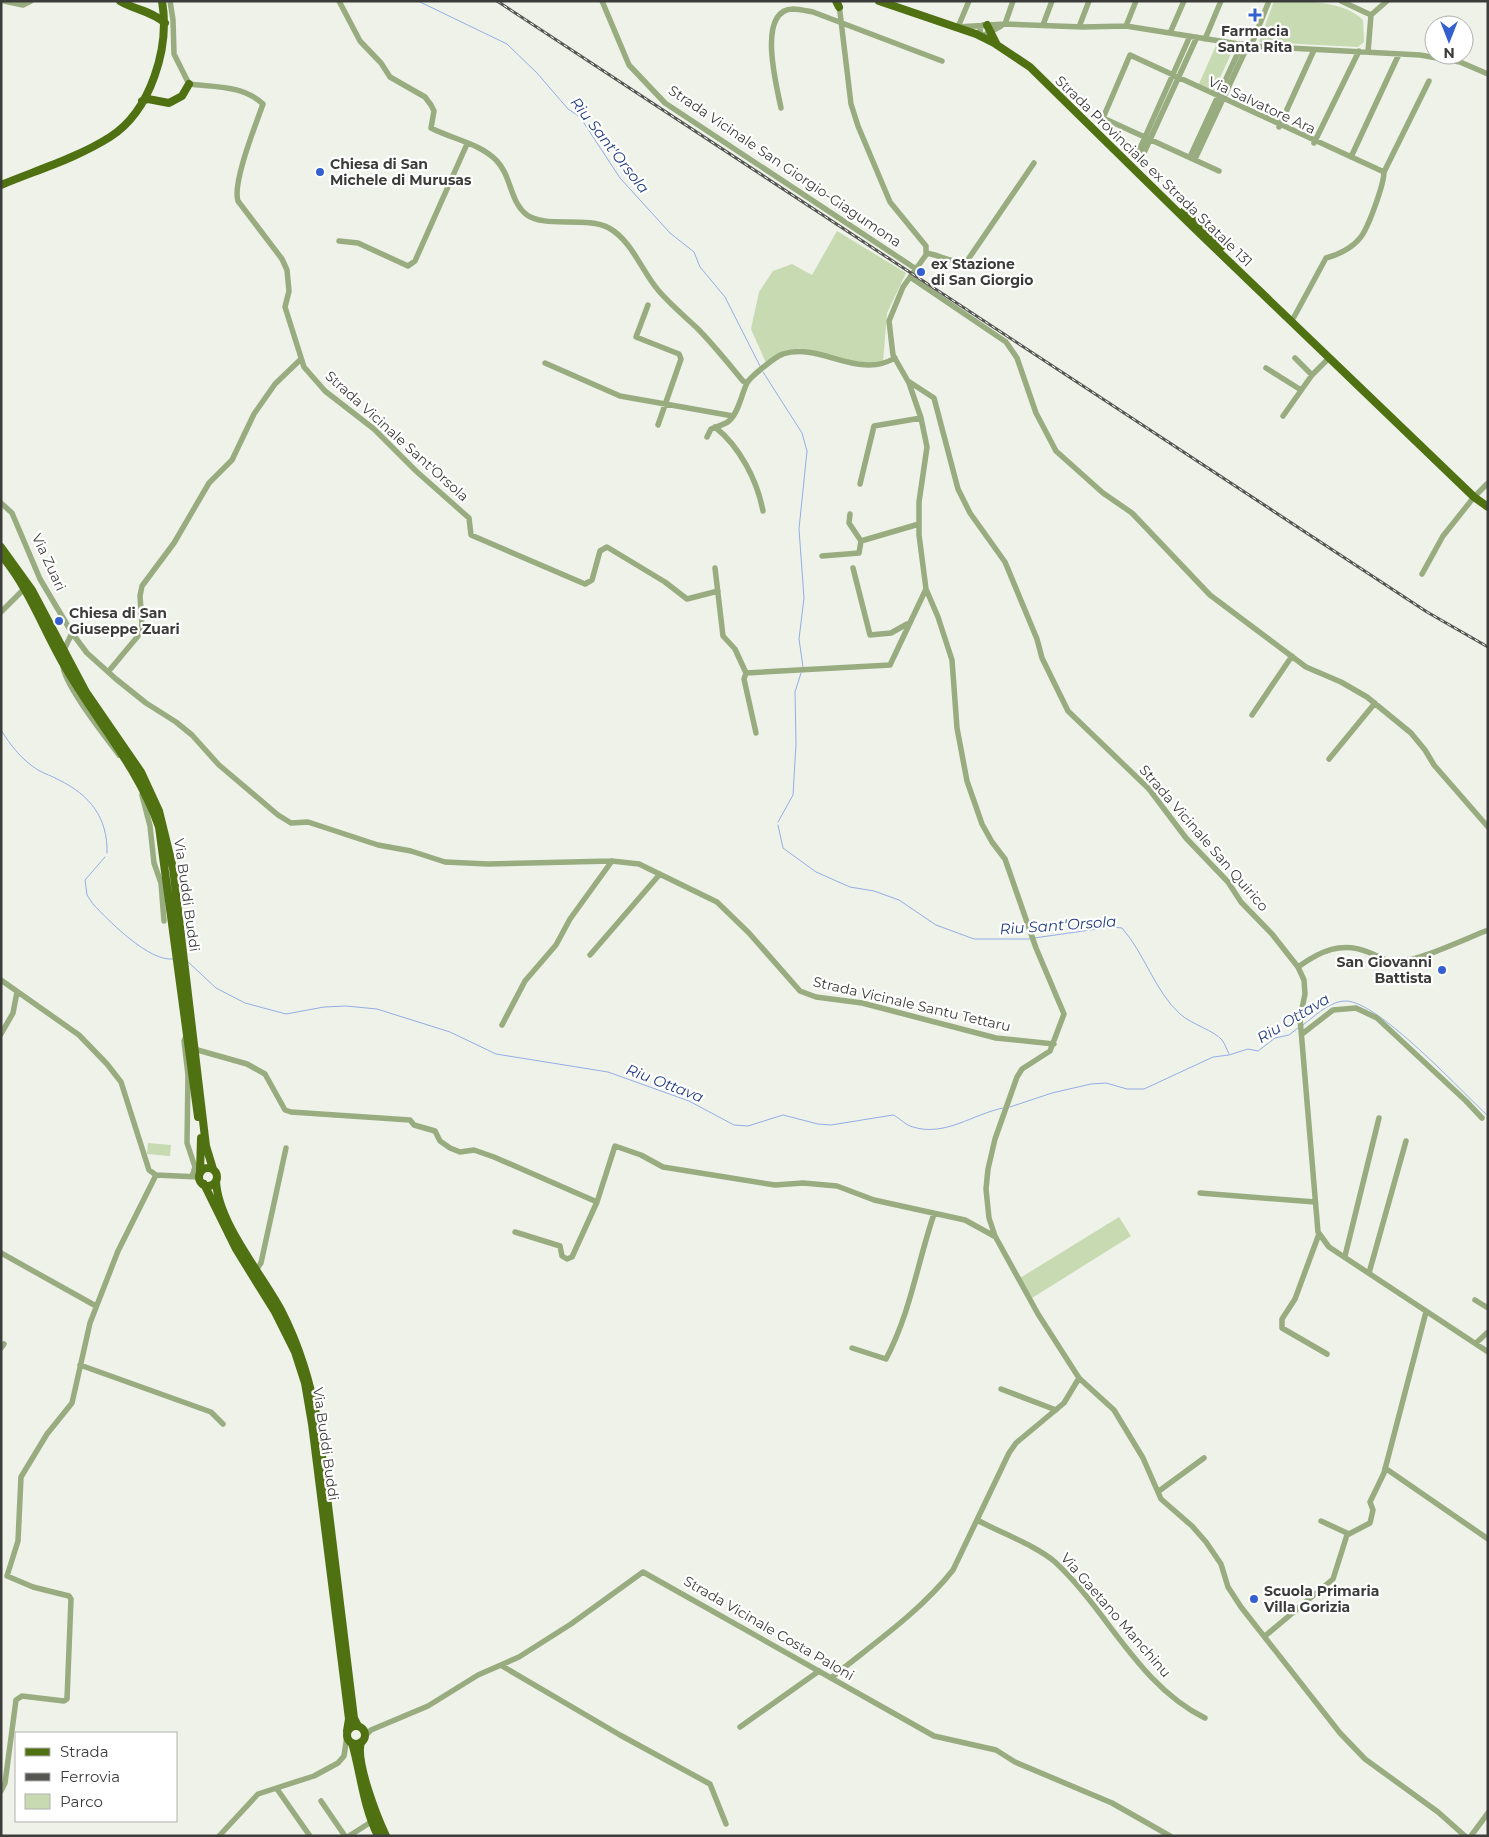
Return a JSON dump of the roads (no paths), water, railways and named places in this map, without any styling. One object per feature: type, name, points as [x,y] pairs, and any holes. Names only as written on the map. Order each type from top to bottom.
[{"type":"main road","points":[[120,1],[132,8],[151,14],[165,23]]},
{"type":"main road","points":[[879,1],[958,27],[981,37],[997,45],[1039,75]]},
{"type":"main road","points":[[151,14],[159,11],[165,2]]},
{"type":"main road","points":[[1,185],[85,150],[110,137],[121,128],[148,90],[162,52],[165,2]]},
{"type":"main road","points":[[987,27],[997,45]]},
{"type":"main road","name":"Strada Provinciale ex Strada Statale 131","points":[[1039,75],[1056,88],[1294,317],[1482,502]]},
{"type":"main road","name":"Strada Provinciale ex Strada Statale 131","points":[[1039,75],[1049,88],[1329,358],[1482,502]]},
{"type":"main road","points":[[142,101],[165,104],[176,100],[182,96],[188,84]]},
{"type":"main road","points":[[148,90],[157,102]]},
{"type":"main road","name":"Via Buddi Buddi","points":[[1,547],[86,692],[141,772],[152,794],[169,847],[181,966],[208,1159],[213,1169]]},
{"type":"main road","name":"Via Buddi Buddi","points":[[1,555],[26,587],[63,667],[84,700],[133,768],[151,805],[161,837],[179,950]]},
{"type":"main road","name":"Via Buddi Buddi","points":[[181,966],[187,1035],[201,1141],[197,1176]]},
{"type":"main road","points":[[204,1169],[213,1169],[217,1174],[216,1181],[212,1185],[204,1184],[197,1176],[204,1169]]},
{"type":"main road","name":"Via Buddi Buddi","points":[[216,1181],[216,1191],[222,1206],[241,1246],[280,1309],[300,1350],[310,1382],[319,1431],[354,1718],[363,1739]]},
{"type":"main road","name":"Via Buddi Buddi","points":[[204,1184],[236,1249],[275,1312],[295,1352],[305,1384],[312,1424],[348,1710],[349,1737],[361,1790],[371,1822],[378,1836]]},
{"type":"main road","points":[[359,1727],[352,1727],[349,1737],[363,1739],[360,1752],[368,1790],[386,1836]]},
{"type":"street","points":[[4,1],[24,5],[31,1]]},
{"type":"street","points":[[339,1],[360,41],[381,63],[390,77],[425,97],[432,105],[434,111],[432,128],[481,150],[496,160],[503,171],[516,204],[528,216],[538,219],[601,224],[624,241],[658,290],[698,329],[743,382],[747,383]]},
{"type":"street","name":"Strada Vicinale San Giorgio-Giagumona","points":[[602,1],[629,65],[665,103],[916,269]]},
{"type":"street","points":[[969,1],[958,27],[987,27]]},
{"type":"street","points":[[1005,24],[1013,1]]},
{"type":"street","points":[[1043,25],[1052,1]]},
{"type":"street","points":[[1079,27],[1089,1]]},
{"type":"street","points":[[1126,26],[1136,1]]},
{"type":"street","points":[[1170,33],[1184,1]]},
{"type":"street","points":[[1205,39],[1221,1]]},
{"type":"street","points":[[1192,158],[1269,1]]},
{"type":"street","points":[[1341,1],[1371,15]]},
{"type":"street","points":[[1368,52],[1371,15],[1387,1]]},
{"type":"street","points":[[165,2],[173,20],[174,54],[188,84]]},
{"type":"street","points":[[839,3],[851,104],[858,126],[890,202],[926,246],[926,253],[903,287],[890,322],[895,358],[908,381],[921,418],[927,447],[919,502],[919,524],[926,589],[938,616],[952,660],[957,728],[967,781],[982,824],[992,842],[1005,859],[1036,948],[1064,1014],[1050,1051],[1022,1070],[1017,1076],[1003,1116],[988,1168],[986,1189],[989,1218],[995,1236],[1038,1314],[1079,1378],[1114,1410],[1143,1458],[1161,1499],[1192,1526],[1206,1542],[1220,1564],[1228,1587],[1340,1733],[1365,1759],[1438,1812],[1465,1836]]},
{"type":"street","points":[[781,108],[771,57],[772,31],[779,16],[791,9],[813,12],[942,61]]},
{"type":"street","points":[[981,37],[980,29],[1005,24],[1079,27],[1126,26],[1247,45],[1399,54],[1460,62],[1488,74]]},
{"type":"street","points":[[981,37],[987,27]]},
{"type":"street","points":[[1139,156],[1194,37]]},
{"type":"street","points":[[1280,125],[1314,50]]},
{"type":"street","points":[[1315,142],[1359,51]]},
{"type":"street","points":[[1351,157],[1399,54]]},
{"type":"street","name":"Via Salvatore Ara","points":[[1147,138],[1103,118],[1130,56],[1384,173]]},
{"type":"street","points":[[1294,317],[1326,258],[1338,255],[1360,238],[1384,183],[1384,173],[1429,81]]},
{"type":"street","name":"Strada Vicinale Sant'Orsola","points":[[188,84],[230,87],[257,98],[263,104],[239,177],[236,196],[270,240],[287,270],[289,291],[285,307],[304,367],[325,390],[374,429],[416,472],[469,518],[471,534],[585,584],[592,580],[600,551],[607,548],[666,582],[687,599],[718,591]]},
{"type":"street","points":[[1147,138],[1219,171]]},
{"type":"street","name":"Via Salvatore Ara","points":[[1315,142],[1384,173]]},
{"type":"street","points":[[339,241],[358,243],[408,266],[415,261],[467,144]]},
{"type":"street","points":[[926,253],[940,255],[959,263],[967,261],[1034,163]]},
{"type":"street","points":[[910,277],[1006,342],[1016,358],[1036,413],[1056,451],[1103,493],[1132,513],[1210,595],[1306,667],[1342,682],[1374,703],[1411,733],[1434,765],[1488,827]]},
{"type":"street","points":[[648,305],[636,337],[679,354],[681,358],[658,425]]},
{"type":"street","points":[[707,437],[711,429],[728,422],[733,416],[747,383],[753,376],[780,355],[795,351],[814,352],[832,359],[866,366],[885,364],[895,358]]},
{"type":"street","points":[[1295,358],[1312,375]]},
{"type":"street","points":[[1283,416],[1312,375],[1329,358]]},
{"type":"street","points":[[108,672],[138,636],[142,624],[140,596],[142,586],[174,543],[210,483],[232,460],[254,414],[275,384],[301,359]]},
{"type":"street","points":[[545,363],[620,396],[666,402],[733,416]]},
{"type":"street","points":[[1266,368],[1301,390]]},
{"type":"street","name":"Strada Vicinale San Quirico","points":[[908,381],[934,398],[958,489],[970,513],[1005,562],[1037,639],[1042,658],[1068,711],[1148,789],[1186,838],[1228,882],[1241,902],[1272,934],[1298,967],[1304,980],[1305,994],[1301,1029],[1319,1234]]},
{"type":"street","points":[[860,484],[874,426],[921,418]]},
{"type":"street","points":[[715,427],[728,437],[757,482],[763,511]]},
{"type":"street","points":[[1422,574],[1443,536],[1482,502],[1488,483]]},
{"type":"street","name":"Via Zuari","points":[[1,503],[12,514],[40,579],[72,633]]},
{"type":"street","points":[[822,556],[859,553],[861,541],[849,523],[850,514]]},
{"type":"street","points":[[861,541],[919,524]]},
{"type":"street","points":[[715,568],[723,636],[735,649],[746,673],[744,679],[756,733]]},
{"type":"street","points":[[853,568],[870,635],[891,633],[908,623]]},
{"type":"street","points":[[1,612],[26,587],[40,579]]},
{"type":"street","points":[[746,673],[890,665],[908,623],[926,589]]},
{"type":"street","points":[[64,652],[72,633]]},
{"type":"street","name":"Strada Vicinale Santu Tettaru","points":[[72,633],[87,653],[108,672],[146,703],[176,722],[192,735],[219,766],[278,815],[291,823],[308,822],[378,845],[411,851],[445,862],[488,864],[612,861],[639,864],[717,902],[749,933],[800,991],[836,1001],[862,1003],[996,1038],[1054,1044]]},
{"type":"street","points":[[1252,715],[1292,656]]},
{"type":"street","points":[[63,667],[89,714],[130,771],[143,798],[150,826],[154,863],[161,883],[164,920]]},
{"type":"street","points":[[1329,759],[1374,703]]},
{"type":"street","points":[[150,826],[161,837]]},
{"type":"street","points":[[502,1025],[525,981],[556,945],[570,919],[612,861]]},
{"type":"street","points":[[590,955],[660,874]]},
{"type":"street","points":[[1298,967],[1310,958],[1340,946],[1358,948],[1393,962],[1413,959],[1488,930]]},
{"type":"street","points":[[1,980],[79,1035],[121,1082],[150,1170],[156,1174],[197,1176],[187,1143],[187,1091],[184,1041],[187,1035]]},
{"type":"street","points":[[1,1034],[14,1013],[17,992]]},
{"type":"street","points":[[1301,1029],[1338,1009],[1356,1008],[1377,1018],[1466,1100],[1482,1118]]},
{"type":"street","points":[[194,1049],[248,1064],[265,1074],[282,1106],[291,1112],[410,1120],[414,1125],[435,1131],[440,1141],[450,1148],[460,1152],[474,1150],[494,1157],[597,1202]]},
{"type":"street","points":[[187,1091],[195,1095]]},
{"type":"street","points":[[1345,1256],[1379,1118]]},
{"type":"street","points":[[1369,1273],[1406,1141]]},
{"type":"street","points":[[514,1232],[560,1246],[562,1256],[567,1259],[572,1257],[597,1202],[615,1146],[641,1155],[663,1167],[775,1185],[804,1183],[837,1186],[874,1200],[976,1224],[995,1236]]},
{"type":"street","points":[[256,1270],[261,1263],[286,1148]]},
{"type":"street","points":[[1,1791],[5,1781],[16,1700],[22,1696],[64,1701],[67,1699],[71,1599],[69,1596],[33,1586],[7,1576],[18,1541],[21,1477],[47,1434],[72,1403],[80,1364],[96,1306],[124,1237],[156,1174]]},
{"type":"street","points":[[1200,1193],[1315,1202]]},
{"type":"street","points":[[852,1348],[886,1359],[900,1332],[917,1280],[922,1250],[934,1214]]},
{"type":"street","points":[[1319,1234],[1329,1247],[1488,1352]]},
{"type":"street","points":[[1319,1234],[1295,1299],[1282,1319],[1282,1328],[1327,1354]]},
{"type":"street","points":[[1,1253],[96,1306]]},
{"type":"street","points":[[1475,1300],[1488,1308]]},
{"type":"street","points":[[1265,1636],[1333,1579],[1348,1535],[1370,1523],[1372,1510],[1370,1502],[1385,1468],[1426,1312]]},
{"type":"street","points":[[1476,1343],[1488,1332]]},
{"type":"street","points":[[80,1364],[176,1396]]},
{"type":"street","points":[[80,1364],[211,1412],[223,1424]]},
{"type":"street","points":[[831,1678],[936,1592],[953,1570],[1016,1443],[1070,1396],[1079,1378]]},
{"type":"street","points":[[1001,1390],[1056,1410]]},
{"type":"street","points":[[1159,1491],[1204,1458]]},
{"type":"street","points":[[1385,1468],[1488,1538]]},
{"type":"street","name":"Via Gaetano Manchinu","points":[[977,1520],[1052,1560],[1068,1575],[1122,1644],[1158,1683],[1182,1707],[1205,1718]]},
{"type":"street","points":[[1321,1521],[1348,1535]]},
{"type":"street","name":"Strada Vicinale Costa Paloni","points":[[363,1739],[372,1730],[428,1706],[478,1675],[502,1666],[572,1624],[644,1572],[934,1736],[996,1750],[1015,1762],[1112,1803],[1170,1836]]},
{"type":"street","points":[[502,1666],[620,1735],[710,1784],[726,1824]]},
{"type":"street","points":[[740,1727],[819,1671]]},
{"type":"street","points":[[359,1727],[372,1730]]},
{"type":"street","points":[[219,1836],[258,1794],[314,1776],[338,1763],[344,1756],[349,1737]]},
{"type":"street","points":[[277,1789],[310,1836]]},
{"type":"street","points":[[321,1801],[345,1836]]},
{"type":"street","points":[[1471,1836],[1488,1813]]},
{"type":"street","points":[[350,1836],[371,1822]]},
{"type":"waterway","name":"Riu Sant'Orsola","points":[[418,1],[507,44],[537,73],[568,109],[580,117],[620,178],[670,233],[694,252],[700,267],[725,297],[761,368]]},
{"type":"waterway","name":"Riu Sant'Orsola","points":[[763,372],[802,433],[807,451],[799,529],[804,598],[799,639],[803,667]]},
{"type":"waterway","name":"Riu Sant'Orsola","points":[[778,822],[793,795],[796,744],[795,692],[801,673]]},
{"type":"waterway","name":"Riu Ottava","points":[[1,730],[27,762],[38,770],[70,786],[88,800],[100,818],[104,829],[107,853]]},
{"type":"waterway","name":"Riu Sant'Orsola","points":[[778,825],[783,848],[816,872],[850,887],[874,891],[899,900],[936,925],[974,939],[1030,939]]},
{"type":"waterway","name":"Riu Ottava","points":[[105,857],[85,880],[87,895],[93,904],[130,939],[153,954],[173,959]]},
{"type":"waterway","name":"Riu Sant'Orsola","points":[[1034,938],[1112,927],[1122,928],[1171,1004],[1185,1018],[1219,1037],[1229,1054]]},
{"type":"waterway","name":"Riu Ottava","points":[[186,960],[216,988],[245,1003],[286,1014],[324,1007],[346,1006],[377,1009],[450,1032],[496,1054],[608,1072],[689,1101],[734,1125],[748,1126],[783,1115],[818,1124],[831,1125],[893,1115],[913,1127],[936,1129],[959,1124],[1003,1108]]},
{"type":"waterway","name":"Riu Ottava","points":[[1303,1025],[1334,1003],[1346,1001],[1360,1005],[1398,1031],[1488,1116]]},
{"type":"waterway","name":"Riu Ottava","points":[[1010,1107],[1052,1093],[1091,1084],[1106,1083],[1127,1089],[1144,1089],[1213,1057],[1229,1055],[1248,1049],[1258,1051],[1275,1038],[1289,1035],[1298,1028]]},
{"type":"railway","points":[[497,1],[1427,612],[1488,647]]},
{"type":"place","name":"Farmacia Santa Rita","points":[[1255,15]]},
{"type":"place","name":"Chiesa di San Michele di Murusas","points":[[320,172]]},
{"type":"place","name":"ex Stazione di San Giorgio","points":[[921,272]]},
{"type":"place","name":"Chiesa di San Giuseppe Zuari","points":[[59,621]]},
{"type":"place","name":"San Giovanni Battista","points":[[1442,970]]},
{"type":"place","name":"Scuola Primaria Villa Gorizia","points":[[1254,1599]]}]
